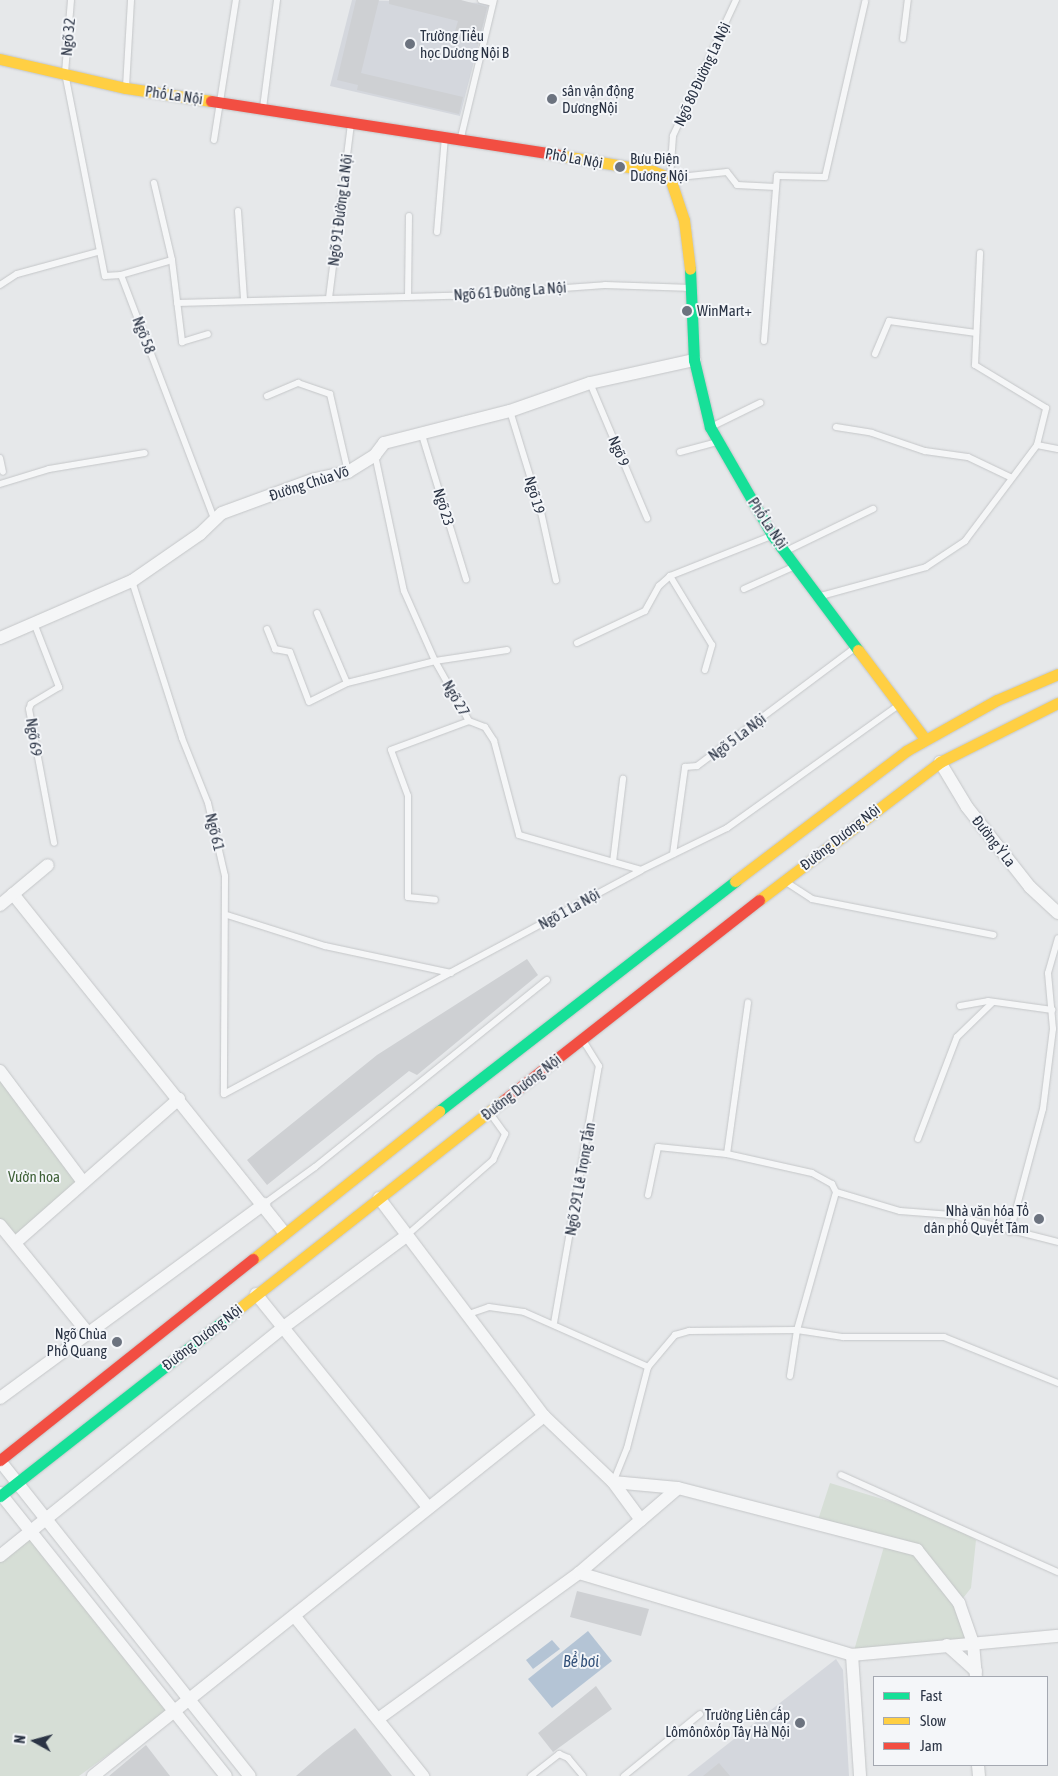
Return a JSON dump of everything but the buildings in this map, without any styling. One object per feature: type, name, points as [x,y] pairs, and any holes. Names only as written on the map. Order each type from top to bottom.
[{"type":"main road","name":"Phố La Nội","points":[[0,59],[126,88],[461,138],[653,171],[670,178],[684,220],[692,288],[694,360],[710,427],[772,535],[797,565],[856,648],[901,703],[940,762]]},
{"type":"main road","name":"Đường Dương Nội","points":[[0,1460],[284,1232],[581,999],[925,739],[997,700],[1058,674]]},
{"type":"main road","name":"Đường Dương Nội","points":[[0,1495],[784,881],[940,762],[1058,703]]},
{"type":"street","name":"Đường Chùa Võ","points":[[0,638],[33,621],[132,581],[200,534],[214,518],[315,479],[348,472],[375,456],[384,443],[422,435],[510,411],[590,383],[694,360]]},
{"type":"street","name":"Đường Ỷ La","points":[[940,762],[967,807],[1030,887],[1058,913]]},
{"type":"street","points":[[0,905],[48,865]]},
{"type":"street","points":[[13,894],[180,1099],[284,1232]]},
{"type":"street","points":[[0,1071],[83,1182]]},
{"type":"street","points":[[16,1242],[180,1099]]},
{"type":"street","points":[[379,1198],[405,1237],[544,1416],[613,1482],[641,1520]]},
{"type":"street","points":[[0,1398],[264,1204]]},
{"type":"street","points":[[0,1225],[16,1242],[88,1333]]},
{"type":"street","points":[[0,1556],[285,1326],[405,1237]]},
{"type":"street","points":[[256,1294],[285,1326],[428,1507]]},
{"type":"street","points":[[93,1776],[174,1711],[191,1701],[296,1618],[428,1507],[544,1416]]},
{"type":"street","points":[[0,1460],[250,1776]]},
{"type":"street","points":[[613,1482],[678,1488],[917,1550],[959,1603],[973,1643],[976,1674]]},
{"type":"street","points":[[378,1719],[579,1574],[678,1488]]},
{"type":"street","points":[[0,1495],[226,1776]]},
{"type":"street","points":[[579,1574],[852,1655],[1058,1636]]},
{"type":"street","points":[[296,1618],[423,1776]]},
{"type":"street","points":[[947,1645],[976,1674]]},
{"type":"street","points":[[852,1655],[860,1776]]},
{"type":"lane","name":"Ngõ 32","points":[[71,0],[64,73],[98,252],[105,276],[121,275]]},
{"type":"lane","points":[[126,88],[131,0]]},
{"type":"lane","points":[[214,140],[220,102],[220,84],[236,0]]},
{"type":"lane","points":[[262,109],[277,0]]},
{"type":"lane","points":[[461,138],[494,2],[481,0]]},
{"type":"lane","name":"Ngõ 80 Đường La Nội","points":[[670,178],[673,136],[736,0]]},
{"type":"lane","points":[[903,39],[908,0]]},
{"type":"lane","points":[[764,341],[777,176],[825,177],[866,2]]},
{"type":"lane","name":"Ngõ 91 Đường La Nội","points":[[329,298],[351,122]]},
{"type":"lane","points":[[437,232],[445,136]]},
{"type":"lane","points":[[670,178],[727,172],[737,184],[776,187]]},
{"type":"lane","points":[[154,183],[172,260],[182,342],[208,334]]},
{"type":"lane","points":[[238,211],[244,300]]},
{"type":"lane","points":[[408,298],[409,216]]},
{"type":"lane","points":[[1,283],[17,274],[98,252]]},
{"type":"lane","points":[[820,596],[926,567],[965,541],[1010,477],[1037,445],[1046,408],[975,365],[980,253]]},
{"type":"lane","points":[[121,275],[172,260]]},
{"type":"lane","name":"Ngõ 58","points":[[121,275],[214,518]]},
{"type":"lane","name":"Ngõ 61 Đường La Nội","points":[[177,303],[329,298],[408,298],[569,287],[692,288]]},
{"type":"lane","points":[[876,354],[889,321],[976,334]]},
{"type":"lane","points":[[267,396],[298,383],[330,394],[348,472]]},
{"type":"lane","name":"Ngõ 9","points":[[590,383],[647,518]]},
{"type":"lane","points":[[710,427],[760,403]]},
{"type":"lane","name":"Ngõ 19","points":[[510,411],[541,512],[556,580]]},
{"type":"lane","points":[[836,428],[872,433],[925,451],[968,458],[1010,477]]},
{"type":"lane","name":"Ngõ 23","points":[[422,435],[466,579]]},
{"type":"lane","points":[[680,452],[718,442]]},
{"type":"lane","points":[[1037,445],[1058,449]]},
{"type":"lane","points":[[0,484],[49,469],[144,453]]},
{"type":"lane","name":"Ngõ 27","points":[[375,456],[404,591],[435,661],[469,721],[391,750],[408,796],[408,897],[435,900]]},
{"type":"lane","points":[[0,458],[3,472]]},
{"type":"lane","points":[[786,551],[873,509]]},
{"type":"lane","points":[[577,643],[645,611],[659,586],[670,576],[772,535]]},
{"type":"lane","points":[[744,589],[797,565]]},
{"type":"lane","points":[[670,576],[712,644],[705,670]]},
{"type":"lane","name":"Ngõ 61","points":[[132,581],[182,738],[208,803],[225,876],[227,915],[224,1094]]},
{"type":"lane","points":[[317,613],[348,683]]},
{"type":"lane","name":"Ngõ 69","points":[[33,621],[59,687],[31,704],[30,709],[54,843]]},
{"type":"lane","points":[[267,629],[275,650],[290,652],[309,702],[348,683],[435,661],[507,650]]},
{"type":"lane","name":"Ngõ 5 La Nội","points":[[673,854],[685,767],[697,766],[856,648]]},
{"type":"lane","name":"Ngõ 1 La Nội","points":[[224,1094],[641,870],[727,828],[901,703]]},
{"type":"lane","points":[[469,721],[485,727],[494,741],[518,834],[641,870]]},
{"type":"lane","points":[[614,862],[623,779]]},
{"type":"lane","points":[[784,881],[812,899],[993,936]]},
{"type":"lane","points":[[227,915],[325,946],[451,973]]},
{"type":"lane","points":[[1010,1232],[1043,1109],[1056,1029],[1048,973],[1058,938]]},
{"type":"lane","points":[[264,1204],[315,1167],[547,980]]},
{"type":"lane","points":[[728,1154],[748,1002]]},
{"type":"lane","points":[[960,1006],[992,1002],[1052,1010]]},
{"type":"lane","points":[[918,1139],[957,1037],[992,1002]]},
{"type":"lane","name":"Ngõ 291 Lê Trọng Tấn","points":[[554,1323],[599,1066],[582,1039]]},
{"type":"lane","points":[[405,1237],[492,1160],[504,1134],[488,1112]]},
{"type":"lane","points":[[648,1195],[658,1147],[728,1154],[812,1173],[832,1184],[836,1192],[797,1330],[790,1376]]},
{"type":"lane","points":[[836,1192],[900,1211],[939,1213],[1010,1232],[1058,1242]]},
{"type":"lane","points":[[466,1315],[489,1307],[524,1312],[554,1323],[648,1368]]},
{"type":"lane","points":[[613,1482],[627,1448],[648,1368],[674,1335],[689,1331],[797,1330],[843,1337],[944,1336],[1058,1383]]},
{"type":"lane","points":[[841,1475],[1058,1572]]},
{"type":"lane","points":[[624,1776],[700,1714]]},
{"type":"lane","points":[[531,1776],[560,1754],[583,1776]]},
{"type":"shaded area","name":"Trường Tiểu học Dương Nội B","points":[[352,0],[489,3],[460,116],[330,86]]},
{"type":"shaded area","name":"Trường Liên cấp Lômônôxốp Tây Hà Nội","points":[[836,1659],[843,1670],[849,1776],[687,1776]]},
{"type":"green space","name":"Vườn hoa","points":[[0,1075],[79,1182],[16,1239],[0,1222]]},
{"type":"green space","points":[[830,1483],[931,1514],[976,1540],[971,1588],[960,1602],[918,1549],[817,1523]]},
{"type":"green space","points":[[28,1538],[168,1711],[79,1776],[0,1776],[0,1561]]},
{"type":"green space","points":[[885,1543],[916,1551],[958,1604],[971,1642],[853,1654]]},
{"type":"water","name":"Bể bơi","points":[[588,1631],[612,1661],[552,1708],[528,1679]]},
{"type":"water","points":[[552,1640],[560,1649],[533,1669],[526,1660]]},
{"type":"traffic: fast","points":[[690,269],[694,360],[710,427],[772,535],[858,650]]},
{"type":"traffic: fast","points":[[439,1111],[735,881]]},
{"type":"traffic: fast","points":[[0,1496],[232,1314]]},
{"type":"traffic: slow","points":[[0,59],[126,88],[211,101]]},
{"type":"traffic: slow","points":[[558,155],[653,171],[670,178],[684,220],[690,269]]},
{"type":"traffic: slow","points":[[858,650],[925,739]]},
{"type":"traffic: slow","points":[[735,881],[906,751],[997,700],[1058,674]]},
{"type":"traffic: slow","points":[[759,900],[940,762],[1058,703]]},
{"type":"traffic: slow","points":[[232,1314],[504,1100]]},
{"type":"traffic: slow","points":[[253,1259],[439,1111]]},
{"type":"traffic: jam","points":[[211,101],[558,155]]},
{"type":"traffic: jam","points":[[504,1100],[759,900]]},
{"type":"traffic: jam","points":[[0,1460],[253,1259]]},
{"type":"place","name":"Trường Tiểu học Dương Nội B","points":[[410,44]]},
{"type":"place","name":"sân vận động DươngNội","points":[[552,99]]},
{"type":"place","name":"Bưu Điện Dương Nội","points":[[620,167]]},
{"type":"place","name":"WinMart+","points":[[687,311]]},
{"type":"place","name":"Nhà văn hóa Tổ dân phố Quyết Tâm","points":[[1039,1219]]},
{"type":"place","name":"Ngõ Chùa Phổ Quang","points":[[117,1342]]},
{"type":"place","name":"Trường Liên cấp Lômônôxốp Tây Hà Nội","points":[[800,1723]]}]
